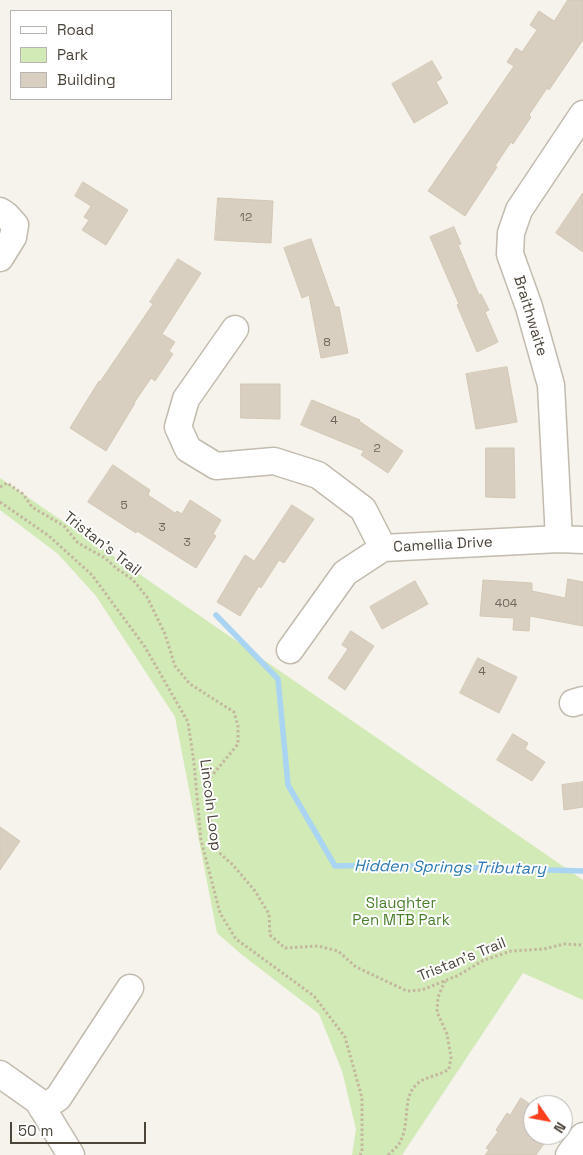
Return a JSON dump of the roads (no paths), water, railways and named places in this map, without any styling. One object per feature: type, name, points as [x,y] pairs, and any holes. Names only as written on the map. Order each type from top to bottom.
[{"type":"street","name":"Braithwaite","points":[[571,539],[551,386],[529,307],[510,254],[511,233],[519,210],[583,114]]},
{"type":"street","points":[[0,211],[6,214],[15,225],[13,237],[0,258]]},
{"type":"street","points":[[235,329],[186,399],[178,427],[188,449],[216,466],[274,461],[318,476],[363,509],[383,548]]},
{"type":"street","name":"Camellia Drive","points":[[290,650],[345,573],[383,548],[571,539]]},
{"type":"street","points":[[42,1108],[58,1098],[130,988]]},
{"type":"street","points":[[0,1074],[38,1102],[71,1155]]},
{"type":"street","points":[[570,1155],[583,1136]]},
{"type":"waterway","name":"Hidden Springs Tributary","points":[[216,615],[278,679],[288,785],[335,866],[384,865],[583,871]]},
{"type":"park label","name":"Slaughter Pen MTB Park","points":[[401,912]]}]
